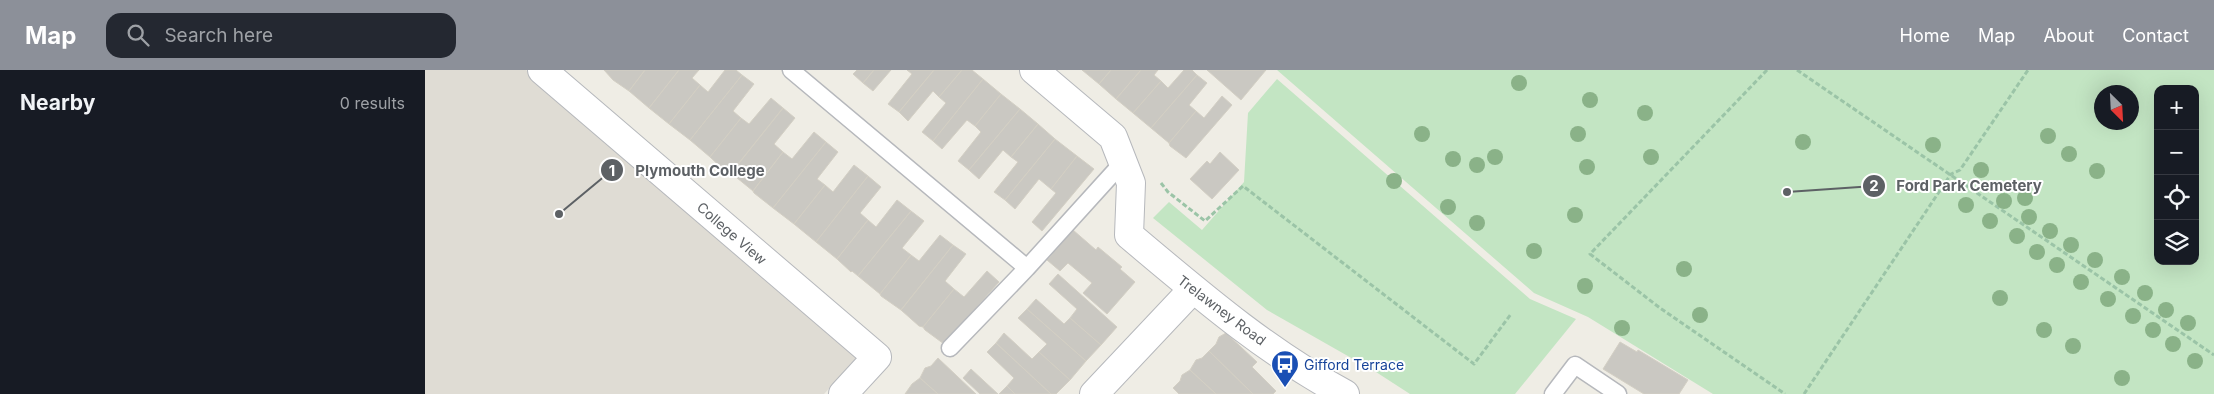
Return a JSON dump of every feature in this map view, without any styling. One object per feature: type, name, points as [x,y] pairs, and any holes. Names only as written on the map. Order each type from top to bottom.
[{"type":"street","name":"College View","points":[[542,70],[877,357],[843,394]]},
{"type":"street","points":[[1033,70],[1113,137],[1128,172]]},
{"type":"street","name":"Trelawney Road","points":[[1128,172],[1129,235],[1193,289],[1306,373],[1345,394]]},
{"type":"street","points":[[1093,394],[1193,289]]},
{"type":"lane","points":[[791,70],[1027,268]]},
{"type":"lane","points":[[950,348],[1027,268],[1128,172]]},
{"type":"lane","points":[[1553,394],[1575,366],[1618,394]]},
{"type":"path","points":[[1767,70],[1590,254],[1660,308],[1785,394]]},
{"type":"path","points":[[1797,70],[2214,355]]},
{"type":"path","points":[[1804,394],[1951,174],[1961,170],[2028,70]]},
{"type":"path","points":[[1128,172],[1160,182],[1168,192],[1205,221],[1243,186],[1473,364],[1511,314]]},
{"type":"shaded area","points":[[425,70],[526,70],[858,358],[824,394],[425,394]]},
{"type":"green space","points":[[1277,70],[2214,70],[2214,394],[1713,394],[1588,317],[1534,293]]},
{"type":"green space","points":[[1277,79],[1530,299],[1576,319],[1515,394],[1410,394],[1376,372],[1267,310],[1153,218],[1169,202],[1202,230],[1244,182],[1248,113]]},
{"type":"building","points":[[604,70],[645,70],[629,91],[613,80]]},
{"type":"building","points":[[645,70],[679,70],[649,108],[629,91]]},
{"type":"building","points":[[679,70],[699,70],[692,78],[700,85],[669,124],[649,108]]},
{"type":"building","points":[[725,70],[736,70],[742,75],[690,140],[669,124],[700,85],[708,92]]},
{"type":"building","points":[[857,70],[874,70],[863,83],[853,74]]},
{"type":"building","points":[[874,70],[891,70],[873,91],[863,83]]},
{"type":"building","points":[[907,70],[934,70],[899,112],[888,104],[912,74]]},
{"type":"building","points":[[934,70],[962,70],[939,97],[933,91],[908,121],[899,112]]},
{"type":"building","points":[[962,70],[972,70],[983,79],[933,141],[922,132],[946,103],[939,97]]},
{"type":"building","points":[[1082,70],[1111,70],[1099,84]]},
{"type":"building","points":[[1111,70],[1141,70],[1116,99],[1099,84]]},
{"type":"building","points":[[1141,70],[1158,70],[1154,75],[1161,81],[1133,113],[1116,99]]},
{"type":"building","points":[[1184,70],[1192,70],[1197,75],[1151,128],[1133,113],[1161,81],[1168,88]]},
{"type":"building","points":[[1207,70],[1266,70],[1241,100]]},
{"type":"building","points":[[742,75],[754,84],[733,111],[741,118],[710,157],[690,140]]},
{"type":"building","points":[[1197,75],[1207,83],[1189,105],[1196,111],[1169,143],[1151,128]]},
{"type":"building","points":[[983,79],[1001,94],[975,126],[967,120],[942,149],[933,141]]},
{"type":"building","points":[[1001,94],[1020,109],[969,170],[958,161],[981,132],[975,126]]},
{"type":"building","points":[[1222,96],[1232,105],[1186,158],[1170,146],[1169,143],[1196,111],[1204,118]]},
{"type":"building","points":[[771,98],[783,108],[731,173],[725,168],[724,170],[710,157],[741,118],[749,124]]},
{"type":"building","points":[[783,108],[795,118],[774,144],[783,152],[753,191],[731,173]]},
{"type":"building","points":[[1020,109],[1038,124],[1011,157],[1003,150],[979,179],[969,170]]},
{"type":"building","points":[[1038,124],[1055,139],[1005,200],[994,192],[1018,162],[1011,157]]},
{"type":"building","points":[[814,132],[826,142],[773,208],[753,191],[783,152],[792,159]]},
{"type":"building","points":[[1055,139],[1077,156],[1051,189],[1039,179],[1015,209],[1005,200]]},
{"type":"building","points":[[826,142],[838,152],[817,179],[825,185],[794,224],[773,208]]},
{"type":"building","points":[[1220,152],[1239,170],[1212,199],[1190,179],[1207,161],[1210,164]]},
{"type":"building","points":[[1077,156],[1094,169],[1042,231],[1032,222],[1056,193],[1051,189]]},
{"type":"building","points":[[854,165],[868,176],[816,242],[794,224],[825,185],[833,192]]},
{"type":"building","points":[[868,176],[881,187],[860,213],[868,220],[837,259],[816,242]]},
{"type":"building","points":[[897,200],[911,211],[858,276],[851,272],[837,259],[868,220],[876,227]]},
{"type":"building","points":[[911,211],[924,221],[902,248],[911,255],[880,294],[858,276]]},
{"type":"building","points":[[1073,230],[1096,250],[1098,247],[1122,267],[1120,269],[1135,282],[1107,314],[1083,293],[1092,283],[1068,263],[1060,271],[1047,260]]},
{"type":"building","points":[[940,235],[953,245],[901,310],[881,296],[880,294],[911,255],[919,261]]},
{"type":"building","points":[[953,245],[966,254],[945,281],[954,289],[923,327],[919,326],[901,310]]},
{"type":"building","points":[[987,271],[999,282],[944,344],[925,330],[923,327],[954,289],[964,297]]},
{"type":"building","points":[[1058,274],[1117,327],[1101,345],[1070,318],[1077,309],[1049,284]]},
{"type":"building","points":[[1036,299],[1064,324],[1070,318],[1101,345],[1086,361],[1027,309]]},
{"type":"building","points":[[1027,309],[1086,361],[1070,380],[1039,352],[1047,344],[1018,318]]},
{"type":"building","points":[[1004,333],[1032,359],[1039,352],[1070,380],[1056,394],[1051,394],[996,343]]},
{"type":"building","points":[[1226,333],[1257,362],[1252,367],[1276,391],[1273,394],[1253,394],[1209,351],[1216,344],[1219,337]]},
{"type":"building","points":[[1620,342],[1637,352],[1638,350],[1688,380],[1679,394],[1644,394],[1603,369]]},
{"type":"building","points":[[996,343],[1051,394],[1015,394],[1007,386],[1014,378],[987,352]]},
{"type":"building","points":[[1209,351],[1253,394],[1216,394],[1190,370],[1196,360],[1202,358]]},
{"type":"building","points":[[938,358],[976,394],[938,394],[920,378],[925,368],[931,366]]},
{"type":"building","points":[[971,369],[998,394],[980,394],[963,378]]},
{"type":"building","points":[[1190,370],[1216,394],[1179,394],[1173,388],[1180,381],[1182,375]]},
{"type":"building","points":[[920,378],[938,394],[905,394],[912,384]]},
{"type":"building","points":[[1007,386],[1015,394],[999,394]]},
{"type":"place","name":"Ford Park Cemetery","points":[[1787,192]]},
{"type":"place","name":"Plymouth College","points":[[559,214]]},
{"type":"place","name":"Gifford Terrace","points":[[1285,388]]}]
